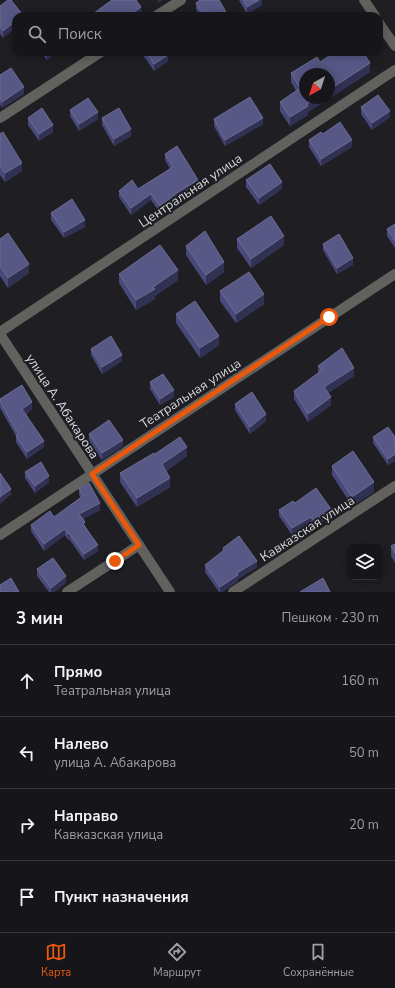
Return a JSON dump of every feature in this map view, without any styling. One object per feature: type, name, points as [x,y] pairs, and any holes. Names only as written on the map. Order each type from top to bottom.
[{"type":"street","points":[[162,12],[181,0]]},
{"type":"street","points":[[364,0],[372,12]]},
{"type":"street","points":[[383,29],[395,46]]},
{"type":"street","points":[[0,118],[95,56]]},
{"type":"street","name":"Центральная улица","points":[[0,333],[395,70]]},
{"type":"street","name":"Театральная улица","points":[[0,535],[395,274]]},
{"type":"street","name":"улица А. Абакарова","points":[[0,333],[170,592]]},
{"type":"street","name":"Кавказская улица","points":[[233,592],[395,486]]},
{"type":"street","points":[[67,592],[139,545]]},
{"type":"building","points":[[8,0],[11,0],[21,12],[12,12],[12,24],[3,31],[0,27],[0,6]]},
{"type":"building","points":[[112,0],[136,0],[141,7],[134,12],[95,12]]},
{"type":"building","points":[[200,0],[219,0],[226,12],[202,12],[196,3]]},
{"type":"building","points":[[243,0],[259,0],[247,7]]},
{"type":"building","points":[[149,56],[166,56],[154,64]]},
{"type":"building","points":[[329,56],[366,56],[370,63],[335,86],[335,68],[299,68],[317,57],[320,62]]},
{"type":"building","points":[[11,68],[24,87],[2,102],[0,97],[0,75]]},
{"type":"building","points":[[299,68],[299,86],[291,73]]},
{"type":"building","points":[[299,89],[299,104],[307,104],[308,106],[290,117],[280,102]]},
{"type":"building","points":[[378,95],[390,111],[372,123],[361,107]]},
{"type":"building","points":[[250,97],[263,118],[225,140],[214,119]]},
{"type":"building","points":[[88,98],[98,112],[79,124],[70,110]]},
{"type":"building","points":[[42,108],[53,125],[39,134],[28,118]]},
{"type":"building","points":[[119,108],[131,129],[114,139],[102,118]]},
{"type":"building","points":[[340,122],[352,140],[321,159],[309,140],[321,132],[323,134]]},
{"type":"building","points":[[3,132],[22,163],[5,173],[0,166],[0,134]]},
{"type":"building","points":[[177,146],[198,180],[178,192],[160,206],[151,194],[131,208],[119,191],[132,180],[138,189],[173,167],[165,154]]},
{"type":"building","points":[[270,164],[282,182],[259,198],[246,180]]},
{"type":"building","points":[[72,199],[85,220],[64,232],[51,213]]},
{"type":"building","points":[[271,216],[284,236],[251,259],[237,239]]},
{"type":"building","points":[[395,224],[395,241],[387,229]]},
{"type":"building","points":[[205,231],[224,262],[206,275],[186,246]]},
{"type":"building","points":[[8,233],[29,264],[8,278],[0,266],[0,239]]},
{"type":"building","points":[[339,234],[353,258],[337,268],[323,244]]},
{"type":"building","points":[[160,245],[178,270],[153,287],[155,289],[136,300],[119,274]]},
{"type":"building","points":[[249,272],[264,294],[236,314],[220,291]]},
{"type":"building","points":[[195,301],[219,336],[200,348],[176,314]]},
{"type":"building","points":[[111,336],[122,355],[102,367],[91,349]]},
{"type":"building","points":[[342,348],[354,368],[324,387],[331,397],[308,414],[294,391],[322,370],[318,366]]},
{"type":"building","points":[[163,374],[174,390],[160,399],[150,382]]},
{"type":"building","points":[[22,385],[32,402],[22,409],[44,441],[27,452],[16,436],[18,434],[0,401],[0,399]]},
{"type":"building","points":[[252,392],[266,414],[250,427],[235,404]]},
{"type":"building","points":[[109,420],[123,440],[102,453],[89,434]]},
{"type":"building","points":[[388,427],[395,437],[395,454],[388,459],[373,437]]},
{"type":"building","points":[[180,437],[187,447],[162,464],[170,478],[137,498],[120,473],[154,453],[155,454]]},
{"type":"building","points":[[353,451],[374,482],[352,497],[332,466]]},
{"type":"building","points":[[41,462],[49,476],[35,486],[25,472]]},
{"type":"building","points":[[0,473],[11,489],[0,497]]},
{"type":"building","points":[[89,483],[100,503],[79,514],[85,522],[83,524],[98,545],[84,554],[65,529],[44,544],[31,525],[50,511],[54,517],[83,496],[79,489]]},
{"type":"building","points":[[316,488],[331,509],[314,521],[311,517],[292,528],[279,510],[293,501],[295,503]]},
{"type":"building","points":[[239,536],[257,561],[237,573],[238,575],[220,587],[205,565],[224,550],[223,548]]},
{"type":"building","points":[[395,544],[395,553],[391,546]]},
{"type":"building","points":[[53,558],[66,576],[51,588],[37,569]]},
{"type":"building","points":[[11,578],[19,592],[0,592],[0,585]]},
{"type":"building","points":[[323,578],[330,592],[300,592]]},
{"type":"route","points":[[115,561],[139,545],[92,474],[329,317]]}]
